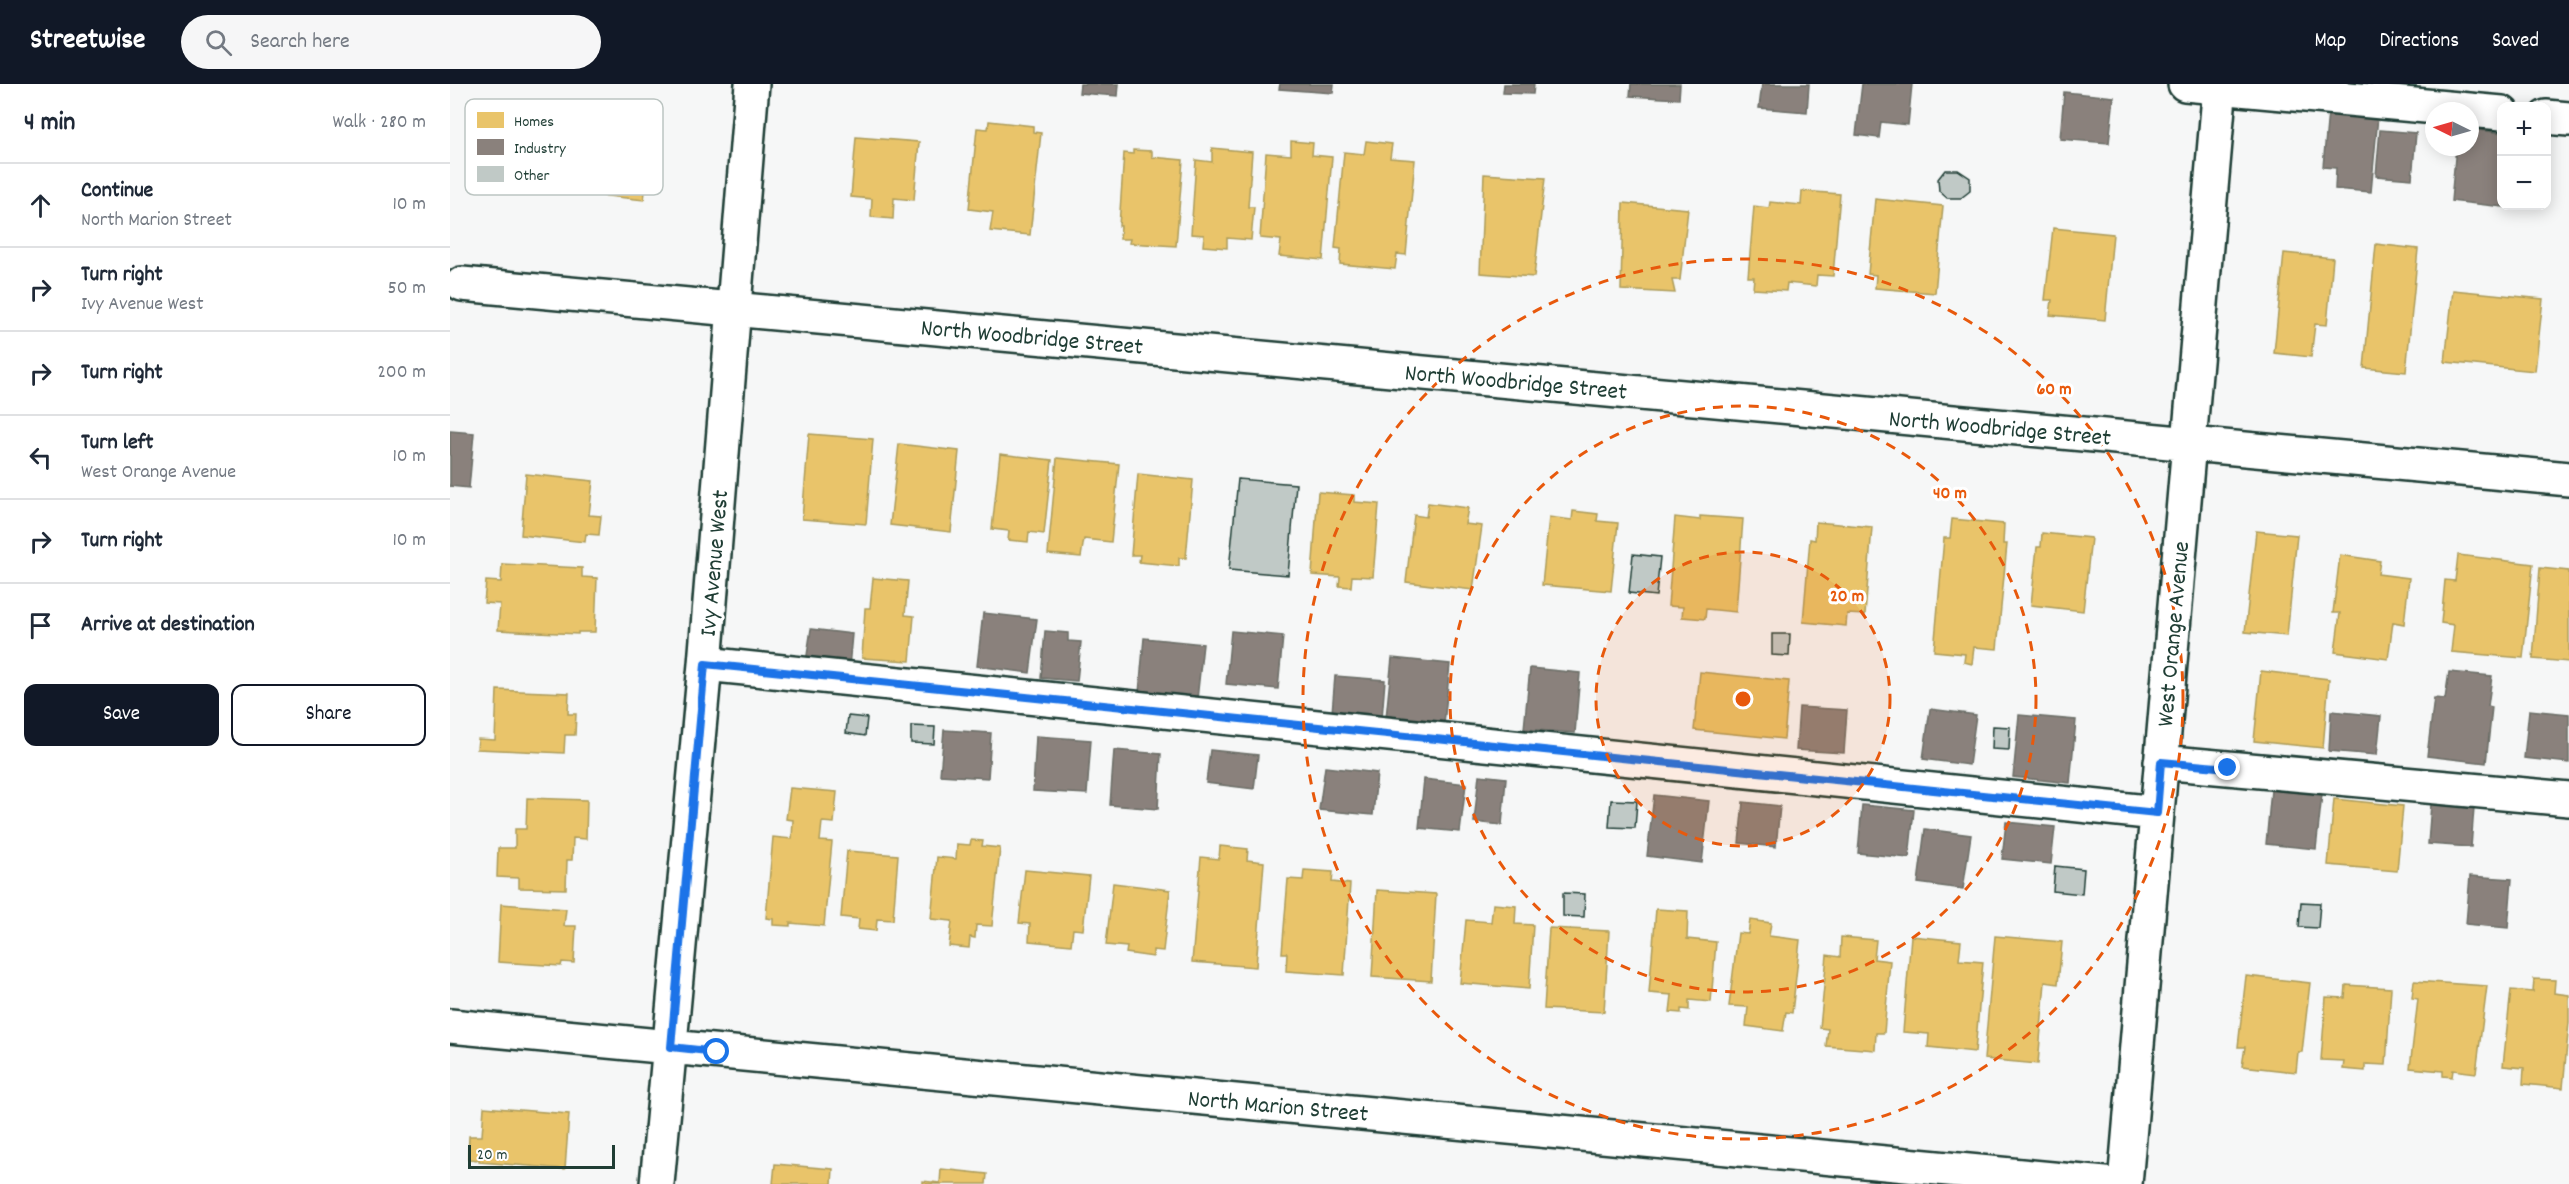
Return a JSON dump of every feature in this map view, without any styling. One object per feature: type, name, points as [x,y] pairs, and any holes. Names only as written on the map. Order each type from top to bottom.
[{"type":"street","name":"Ivy Avenue West","points":[[657,1184],[705,664],[752,84]]},
{"type":"street","points":[[2185,84],[2497,113]]},
{"type":"street","name":"West Orange Avenue","points":[[2125,1184],[2220,86]]},
{"type":"street","points":[[2551,117],[2569,119]]},
{"type":"street","name":"North Woodbridge Street","points":[[462,284],[2569,479]]},
{"type":"street","points":[[705,664],[2157,813]]},
{"type":"street","points":[[2161,762],[2569,799]]},
{"type":"street","name":"North Marion Street","points":[[450,1026],[2105,1184]]},
{"type":"building: Homes","points":[[989,121],[1033,126],[1033,132],[1041,133],[1030,235],[990,231],[993,212],[969,209],[977,128],[988,129]]},
{"type":"building: Homes","points":[[856,137],[919,142],[914,200],[894,198],[893,219],[871,217],[872,199],[851,197]]},
{"type":"building: Homes","points":[[1291,141],[1313,143],[1312,155],[1332,157],[1323,260],[1279,256],[1281,240],[1260,238],[1266,153],[1291,155]]},
{"type":"building: Homes","points":[[1366,141],[1392,144],[1390,158],[1415,160],[1406,255],[1397,254],[1395,269],[1340,264],[1341,249],[1335,248],[1344,152],[1364,154]]},
{"type":"building: Homes","points":[[1212,148],[1252,152],[1248,207],[1254,207],[1251,240],[1227,238],[1227,248],[1203,246],[1204,235],[1191,234],[1196,160],[1212,162]]},
{"type":"building: Homes","points":[[1133,150],[1152,151],[1152,157],[1183,160],[1176,246],[1129,243],[1130,239],[1120,239],[1124,153],[1133,154]]},
{"type":"building: Homes","points":[[1484,174],[1545,178],[1534,277],[1480,273]]},
{"type":"building: Homes","points":[[1802,191],[1840,194],[1833,276],[1817,275],[1816,286],[1787,283],[1786,291],[1753,289],[1754,277],[1748,277],[1754,206],[1769,208],[1770,202],[1801,205]]},
{"type":"building: Homes","points":[[598,195],[645,195],[644,200]]},
{"type":"building: Homes","points":[[1875,199],[1943,206],[1935,293],[1875,288],[1876,275],[1868,274]]},
{"type":"building: Homes","points":[[1623,203],[1688,209],[1680,280],[1672,280],[1675,293],[1621,290]]},
{"type":"building: Homes","points":[[2053,228],[2113,234],[2105,320],[2050,315],[2052,300],[2045,300]]},
{"type":"building: Homes","points":[[2376,244],[2418,249],[2406,372],[2364,368]]},
{"type":"building: Homes","points":[[2284,253],[2333,258],[2327,325],[2315,324],[2311,357],[2274,353]]},
{"type":"building: Homes","points":[[2453,290],[2543,299],[2535,371],[2445,362]]},
{"type":"building: Homes","points":[[809,434],[873,439],[866,524],[802,519]]},
{"type":"building: Homes","points":[[899,444],[959,451],[951,532],[890,525]]},
{"type":"building: Homes","points":[[1000,454],[1052,460],[1044,534],[1029,532],[1028,542],[1008,540],[1009,531],[992,529]]},
{"type":"building: Homes","points":[[1057,458],[1119,464],[1111,542],[1084,539],[1081,557],[1048,554]]},
{"type":"building: Homes","points":[[526,474],[593,481],[589,515],[601,516],[599,535],[586,534],[585,542],[521,535]]},
{"type":"building: Homes","points":[[1138,474],[1193,480],[1186,558],[1179,558],[1179,566],[1139,562],[1140,555],[1131,555]]},
{"type":"building: Homes","points":[[1318,492],[1354,495],[1354,502],[1379,504],[1373,577],[1352,576],[1351,587],[1339,586],[1340,577],[1312,575]]},
{"type":"building: Homes","points":[[1428,503],[1468,508],[1465,524],[1482,526],[1473,590],[1406,582],[1414,515],[1426,517]]},
{"type":"building: Homes","points":[[1573,511],[1598,514],[1597,521],[1618,523],[1611,591],[1542,585],[1549,517],[1572,520]]},
{"type":"building: Homes","points":[[1700,516],[1743,519],[1736,612],[1706,609],[1705,619],[1682,617],[1683,607],[1668,606],[1675,517],[1700,520]]},
{"type":"building: Homes","points":[[1952,519],[2004,524],[2003,544],[2007,544],[1997,649],[1974,647],[1972,664],[1964,662],[1965,654],[1934,651],[1944,538],[1950,538]]},
{"type":"building: Homes","points":[[1816,522],[1872,527],[1865,615],[1847,614],[1846,626],[1803,622],[1810,539],[1815,540]]},
{"type":"building: Homes","points":[[2256,531],[2297,535],[2287,636],[2245,632]]},
{"type":"building: Homes","points":[[2042,533],[2091,538],[2083,611],[2031,605],[2037,547],[2041,547]]},
{"type":"building: Homes","points":[[2340,555],[2380,561],[2378,574],[2409,578],[2404,624],[2393,622],[2388,659],[2335,652],[2340,613],[2333,613]]},
{"type":"building: Homes","points":[[2458,555],[2533,564],[2523,658],[2451,652],[2454,625],[2441,623],[2445,580],[2455,581]]},
{"type":"building: Homes","points":[[502,564],[582,568],[582,577],[597,578],[595,632],[578,632],[578,634],[498,630],[500,604],[484,603],[486,581],[501,582]]},
{"type":"building: Homes","points":[[2540,568],[2569,571],[2569,662],[2533,659]]},
{"type":"building: Homes","points":[[873,578],[908,581],[905,615],[914,616],[910,661],[862,658],[865,608],[870,608]]},
{"type":"building: Homes","points":[[2261,671],[2329,679],[2323,748],[2254,741]]},
{"type":"building: Homes","points":[[1700,672],[1789,681],[1784,739],[1694,730]]},
{"type":"building: Homes","points":[[497,690],[569,693],[568,714],[576,714],[575,735],[565,735],[564,753],[477,749],[478,739],[495,740]]},
{"type":"building: Homes","points":[[790,788],[837,792],[834,823],[822,822],[820,841],[832,842],[824,926],[790,923],[790,926],[773,925],[773,919],[766,918],[773,837],[792,839],[793,820],[786,819]]},
{"type":"building: Homes","points":[[527,798],[587,800],[586,839],[573,838],[572,860],[567,860],[566,889],[519,888],[519,878],[497,877],[498,848],[515,848],[515,829],[526,829]]},
{"type":"building: Homes","points":[[2334,799],[2403,806],[2397,871],[2328,865]]},
{"type":"building: Homes","points":[[971,840],[983,841],[982,846],[1000,848],[992,926],[976,925],[975,938],[970,937],[969,948],[949,946],[952,921],[931,919],[937,857],[956,859],[957,844],[970,845]]},
{"type":"building: Homes","points":[[1220,846],[1248,849],[1247,860],[1264,862],[1256,967],[1192,962],[1201,857],[1219,859]]},
{"type":"building: Homes","points":[[847,851],[898,855],[893,920],[877,919],[876,931],[858,929],[859,919],[841,917]]},
{"type":"building: Homes","points":[[1025,870],[1089,876],[1083,930],[1073,929],[1071,945],[1029,941],[1030,924],[1019,923]]},
{"type":"building: Homes","points":[[1304,870],[1333,872],[1332,882],[1350,884],[1344,975],[1286,971],[1287,953],[1282,953],[1288,879],[1303,880]]},
{"type":"building: Homes","points":[[1113,883],[1170,890],[1163,951],[1153,950],[1153,957],[1126,953],[1127,947],[1106,945]]},
{"type":"building: Homes","points":[[1377,890],[1436,894],[1431,981],[1372,977]]},
{"type":"building: Homes","points":[[501,904],[566,909],[564,926],[576,926],[574,963],[562,962],[561,966],[498,962]]},
{"type":"building: Homes","points":[[1493,904],[1516,906],[1515,924],[1533,925],[1529,989],[1460,983],[1466,920],[1491,922]]},
{"type":"building: Homes","points":[[1656,909],[1688,911],[1687,939],[1716,942],[1711,1002],[1689,1000],[1689,1010],[1681,1009],[1681,1013],[1670,1012],[1672,995],[1649,993]]},
{"type":"building: Homes","points":[[1750,920],[1771,923],[1769,936],[1800,940],[1792,1013],[1786,1012],[1783,1031],[1746,1026],[1748,1007],[1729,1006],[1738,933],[1748,934]]},
{"type":"building: Homes","points":[[1549,928],[1609,931],[1604,1012],[1544,1009]]},
{"type":"building: Homes","points":[[1911,936],[1961,941],[1959,960],[1983,962],[1975,1052],[1928,1047],[1929,1034],[1903,1032]]},
{"type":"building: Homes","points":[[1995,936],[2062,942],[2058,984],[2045,982],[2038,1064],[1984,1059]]},
{"type":"building: Homes","points":[[1841,937],[1876,940],[1874,959],[1890,961],[1884,1033],[1876,1033],[1875,1050],[1826,1046],[1828,1029],[1820,1028],[1827,955],[1840,957]]},
{"type":"building: Homes","points":[[2246,976],[2310,983],[2302,1052],[2298,1052],[2296,1072],[2242,1066],[2245,1047],[2238,1047]]},
{"type":"building: Homes","points":[[2534,979],[2555,980],[2554,993],[2569,995],[2563,1088],[2523,1084],[2524,1068],[2503,1066],[2511,990],[2533,992]]},
{"type":"building: Homes","points":[[2414,981],[2487,986],[2476,1073],[2453,1070],[2452,1077],[2443,1076],[2443,1071],[2410,1068],[2418,999],[2412,998]]},
{"type":"building: Homes","points":[[2346,985],[2391,988],[2386,1065],[2365,1064],[2365,1071],[2343,1069],[2344,1061],[2321,1060],[2326,997],[2345,998]]},
{"type":"building: Homes","points":[[484,1107],[569,1114],[565,1169],[479,1162],[479,1160],[468,1159],[469,1136],[482,1136]]},
{"type":"building: Homes","points":[[775,1164],[833,1169],[832,1184],[773,1184]]},
{"type":"building: Homes","points":[[941,1169],[987,1174],[986,1184],[923,1184],[923,1181],[940,1183]]},
{"type":"building: Industry","points":[[1080,84],[1119,84],[1118,96],[1079,93]]},
{"type":"building: Industry","points":[[1280,84],[1334,84],[1333,93],[1279,89]]},
{"type":"building: Industry","points":[[1504,84],[1534,84],[1533,94],[1503,93]]},
{"type":"building: Industry","points":[[1631,84],[1680,84],[1679,99],[1630,96]]},
{"type":"building: Industry","points":[[1762,84],[1809,84],[1807,112],[1759,108]]},
{"type":"building: Industry","points":[[1862,84],[1912,84],[1908,125],[1881,122],[1879,138],[1856,135]]},
{"type":"building: Industry","points":[[2064,92],[2114,97],[2109,143],[2060,139]]},
{"type":"building: Industry","points":[[2328,112],[2378,116],[2371,192],[2335,189],[2336,168],[2323,167]]},
{"type":"building: Industry","points":[[2380,130],[2416,133],[2412,179],[2376,176]]},
{"type":"building: Industry","points":[[2479,130],[2497,132],[2497,206],[2451,201],[2455,156],[2479,156]]},
{"type":"building: Industry","points":[[450,431],[474,433],[469,488],[450,486]]},
{"type":"building: Industry","points":[[983,613],[1037,619],[1030,673],[977,666]]},
{"type":"building: Industry","points":[[811,629],[852,634],[849,667],[806,662]]},
{"type":"building: Industry","points":[[1045,631],[1068,633],[1068,641],[1081,642],[1077,681],[1041,678]]},
{"type":"building: Industry","points":[[1231,631],[1283,636],[1278,689],[1226,684]]},
{"type":"building: Industry","points":[[1144,638],[1203,644],[1197,699],[1139,693]]},
{"type":"building: Industry","points":[[1392,658],[1450,664],[1444,724],[1386,718]]},
{"type":"building: Industry","points":[[1530,668],[1580,673],[1575,733],[1524,729]]},
{"type":"building: Industry","points":[[2449,672],[2492,676],[2488,706],[2492,707],[2486,763],[2427,756],[2434,698],[2445,699]]},
{"type":"building: Industry","points":[[1335,676],[1385,680],[1382,718],[1332,713]]},
{"type":"building: Industry","points":[[1799,707],[1847,710],[1844,753],[1796,750]]},
{"type":"building: Industry","points":[[1930,709],[1976,715],[1969,765],[1923,759]]},
{"type":"building: Industry","points":[[2529,710],[2569,714],[2569,763],[2524,758]]},
{"type":"building: Industry","points":[[2331,711],[2381,716],[2377,755],[2329,751]]},
{"type":"building: Industry","points":[[2019,715],[2076,720],[2070,783],[2013,777]]},
{"type":"building: Industry","points":[[944,730],[991,733],[988,778],[940,775]]},
{"type":"building: Industry","points":[[1036,736],[1091,740],[1087,794],[1033,791]]},
{"type":"building: Industry","points":[[1114,750],[1161,754],[1158,809],[1110,805]]},
{"type":"building: Industry","points":[[1210,750],[1258,755],[1254,789],[1206,783]]},
{"type":"building: Industry","points":[[1325,767],[1377,773],[1373,815],[1319,810]]},
{"type":"building: Industry","points":[[1479,775],[1506,778],[1502,825],[1474,822]]},
{"type":"building: Industry","points":[[1424,779],[1466,784],[1460,832],[1419,828]]},
{"type":"building: Industry","points":[[2271,790],[2322,794],[2316,849],[2266,844]]},
{"type":"building: Industry","points":[[1654,795],[1709,801],[1702,863],[1647,856]]},
{"type":"building: Industry","points":[[1743,802],[1780,806],[1776,847],[1739,843]]},
{"type":"building: Industry","points":[[2431,804],[2474,807],[2471,847],[2428,844]]},
{"type":"building: Industry","points":[[1862,805],[1914,810],[1909,858],[1858,853]]},
{"type":"building: Industry","points":[[2006,822],[2055,827],[2051,864],[2002,859]]},
{"type":"building: Industry","points":[[1925,829],[1971,835],[1963,889],[1918,883]]},
{"type":"building: Industry","points":[[2470,876],[2512,879],[2508,928],[2466,924]]},
{"type":"building: Other","points":[[1945,170],[1958,170],[1970,178],[1970,191],[1961,198],[1947,198],[1939,191],[1938,179]]},
{"type":"building: Other","points":[[1238,479],[1296,484],[1288,575],[1229,570]]},
{"type":"building: Other","points":[[1633,554],[1660,557],[1656,596],[1629,593]]},
{"type":"building: Other","points":[[1772,634],[1790,634],[1789,656],[1772,655]]},
{"type":"building: Other","points":[[848,716],[867,718],[865,736],[846,733]]},
{"type":"building: Other","points":[[911,726],[935,727],[934,744],[911,743]]},
{"type":"building: Other","points":[[1993,726],[2010,727],[2009,750],[1992,749]]},
{"type":"building: Other","points":[[1611,800],[1637,801],[1635,828],[1609,827]]},
{"type":"building: Other","points":[[2055,866],[2084,869],[2082,894],[2053,891]]},
{"type":"building: Other","points":[[1563,893],[1585,894],[1584,917],[1563,916]]},
{"type":"building: Other","points":[[2301,902],[2320,903],[2318,928],[2299,927]]},
{"type":"route","points":[[717,1052],[671,1047],[705,664],[2157,813],[2161,762],[2228,768]]}]
